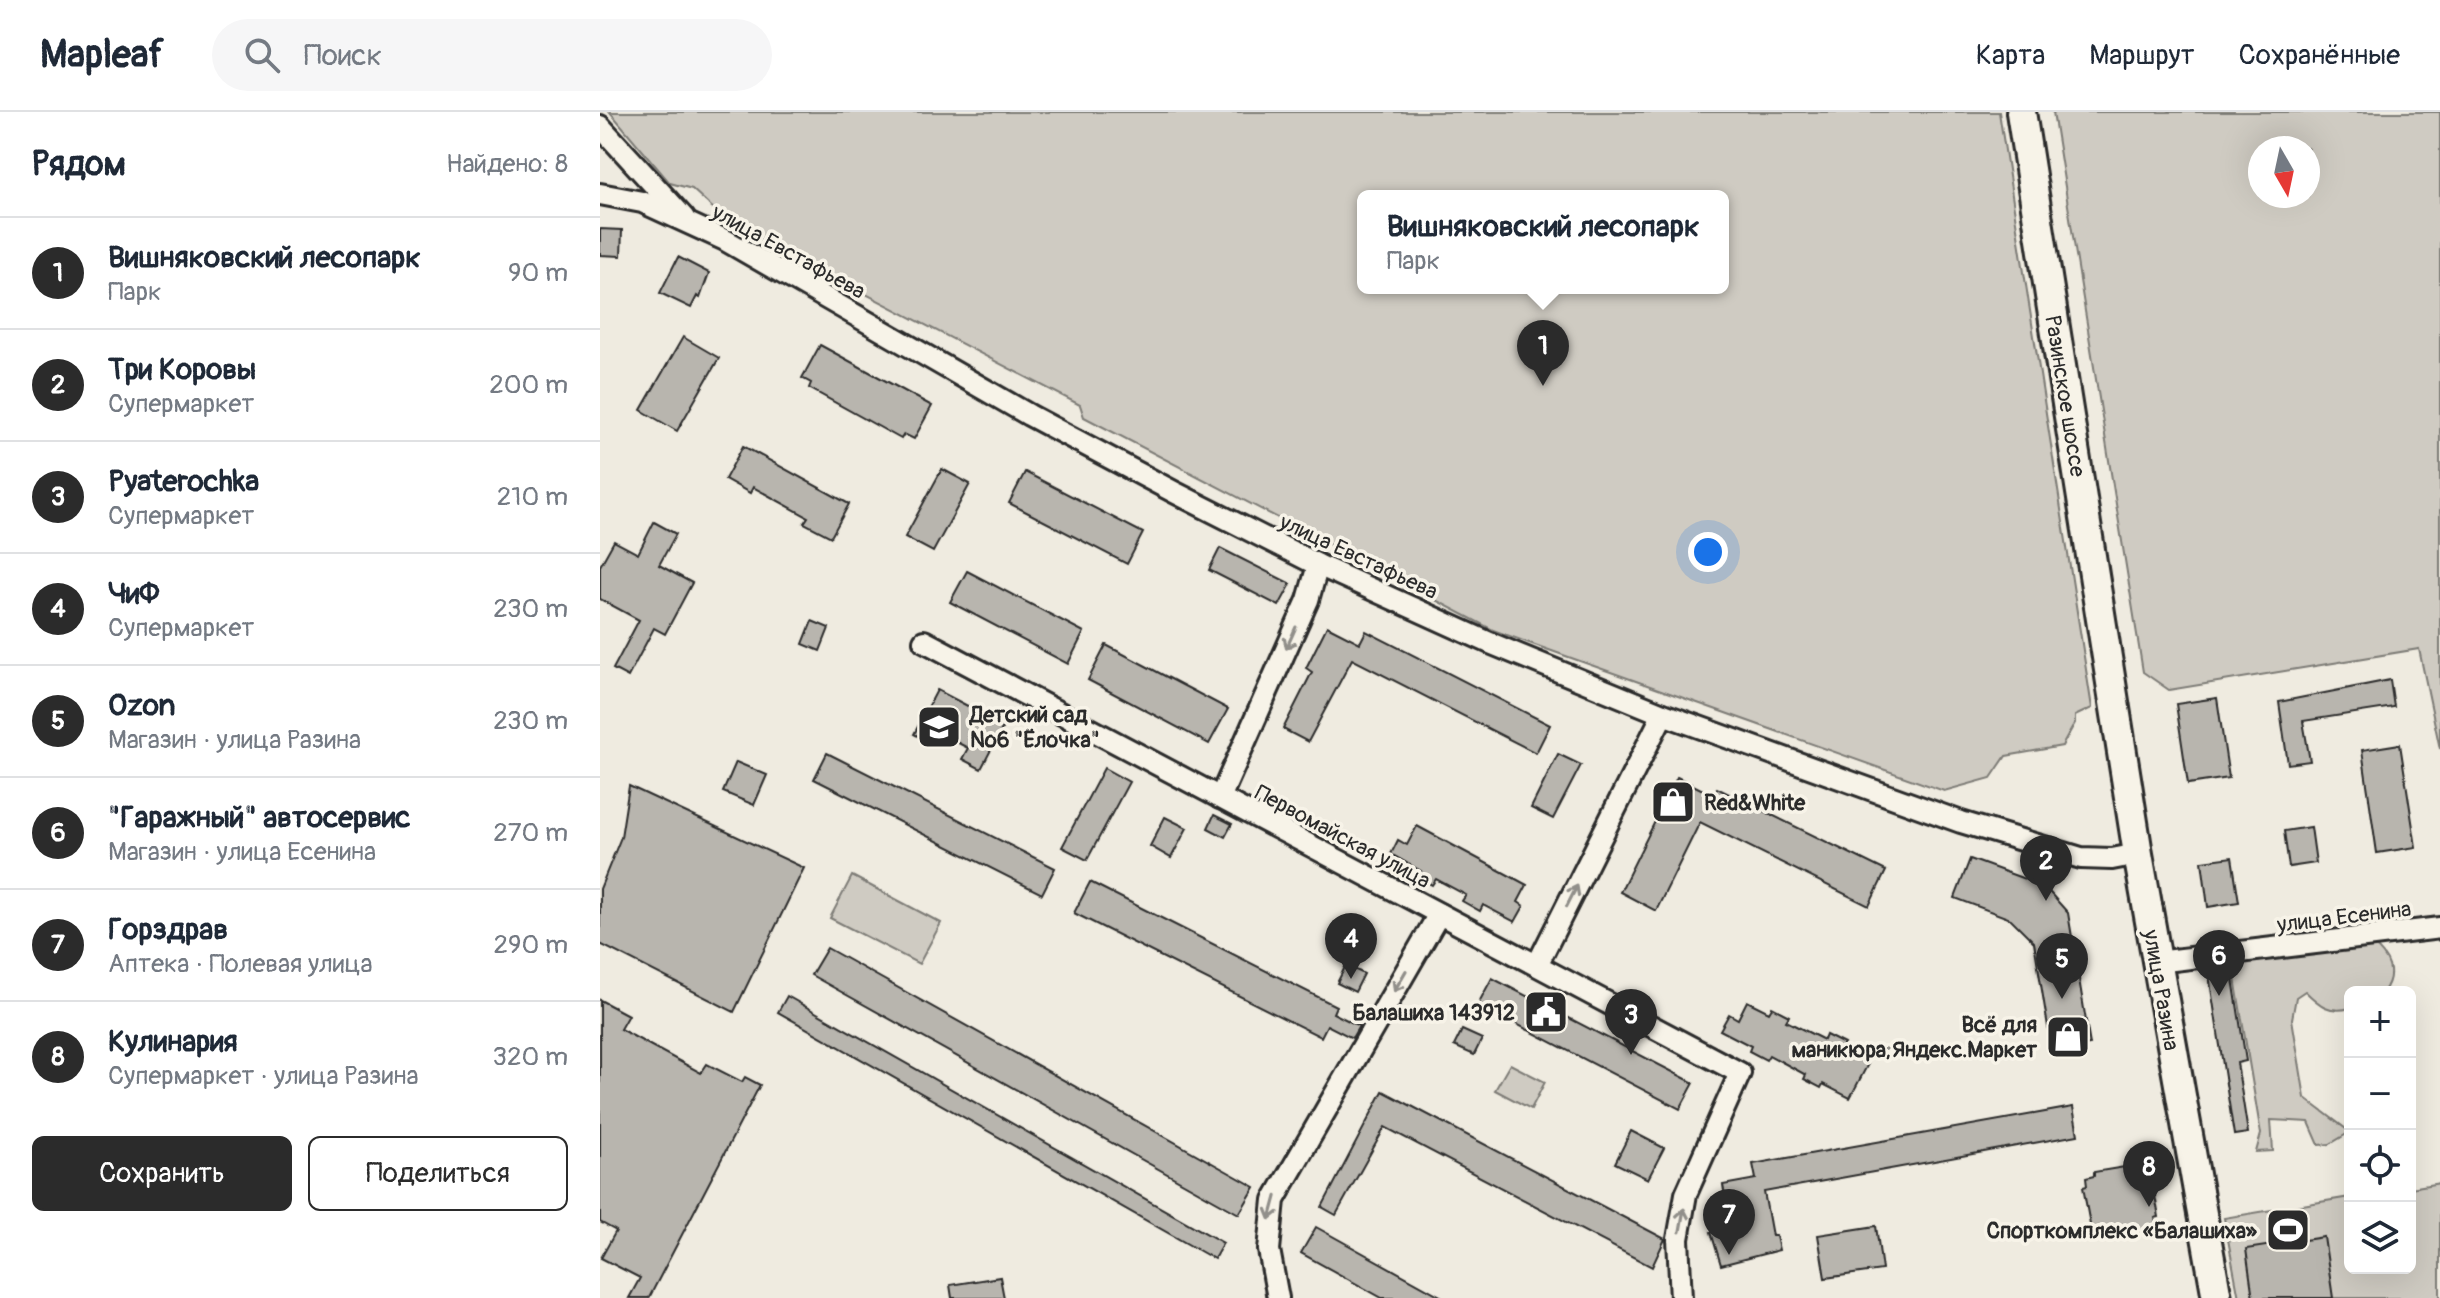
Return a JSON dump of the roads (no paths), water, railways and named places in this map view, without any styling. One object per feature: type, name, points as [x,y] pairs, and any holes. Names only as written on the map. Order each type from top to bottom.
[{"type":"main road","name":"Разинское шоссе","points":[[2021,112],[2111,681]]},
{"type":"main road","name":"улица Разина","points":[[2111,681],[2138,854],[2217,1298]]},
{"type":"street","points":[[600,126],[687,221]]},
{"type":"street","name":"улица Евстафьева","points":[[600,194],[642,202],[725,240],[1029,415],[1318,565],[1490,643],[1663,714],[1961,822],[2051,851],[2094,859],[2138,854]]},
{"type":"street","points":[[1220,798],[1308,600],[1318,565]]},
{"type":"street","name":"Первомайская улица","points":[[924,641],[1740,1073],[1686,1194],[1678,1239],[1681,1298]]},
{"type":"street","points":[[1537,965],[1663,714]]},
{"type":"street","points":[[1278,1298],[1269,1250],[1274,1200],[1439,914]]},
{"type":"street","name":"улица Есенина","points":[[2157,962],[2440,928]]},
{"type":"place","name":"Вишняковский лесопарк","points":[[1543,386]]},
{"type":"place","name":"Детский сад №6 \"Ёлочка\"","points":[[939,727]]},
{"type":"place","name":"Red&White","points":[[1673,802]]},
{"type":"place","name":"Три Коровы","points":[[2046,901]]},
{"type":"place","name":"ЧиФ","points":[[1351,979]]},
{"type":"place","name":"\"Гаражный\" автосервис","points":[[2219,996]]},
{"type":"place","name":"Ozon","points":[[2062,999]]},
{"type":"place","name":"Балашиха 143912","points":[[1546,1012]]},
{"type":"place","name":"Всё для маникюра;Яндекс.Маркет","points":[[2068,1037]]},
{"type":"place","name":"Pyaterochka","points":[[1631,1055]]},
{"type":"place","name":"Кулинария","points":[[2149,1207]]},
{"type":"place","name":"Спорткомплекс «Балашиха»","points":[[2288,1230]]},
{"type":"place","name":"Горздрав","points":[[1729,1255]]}]
